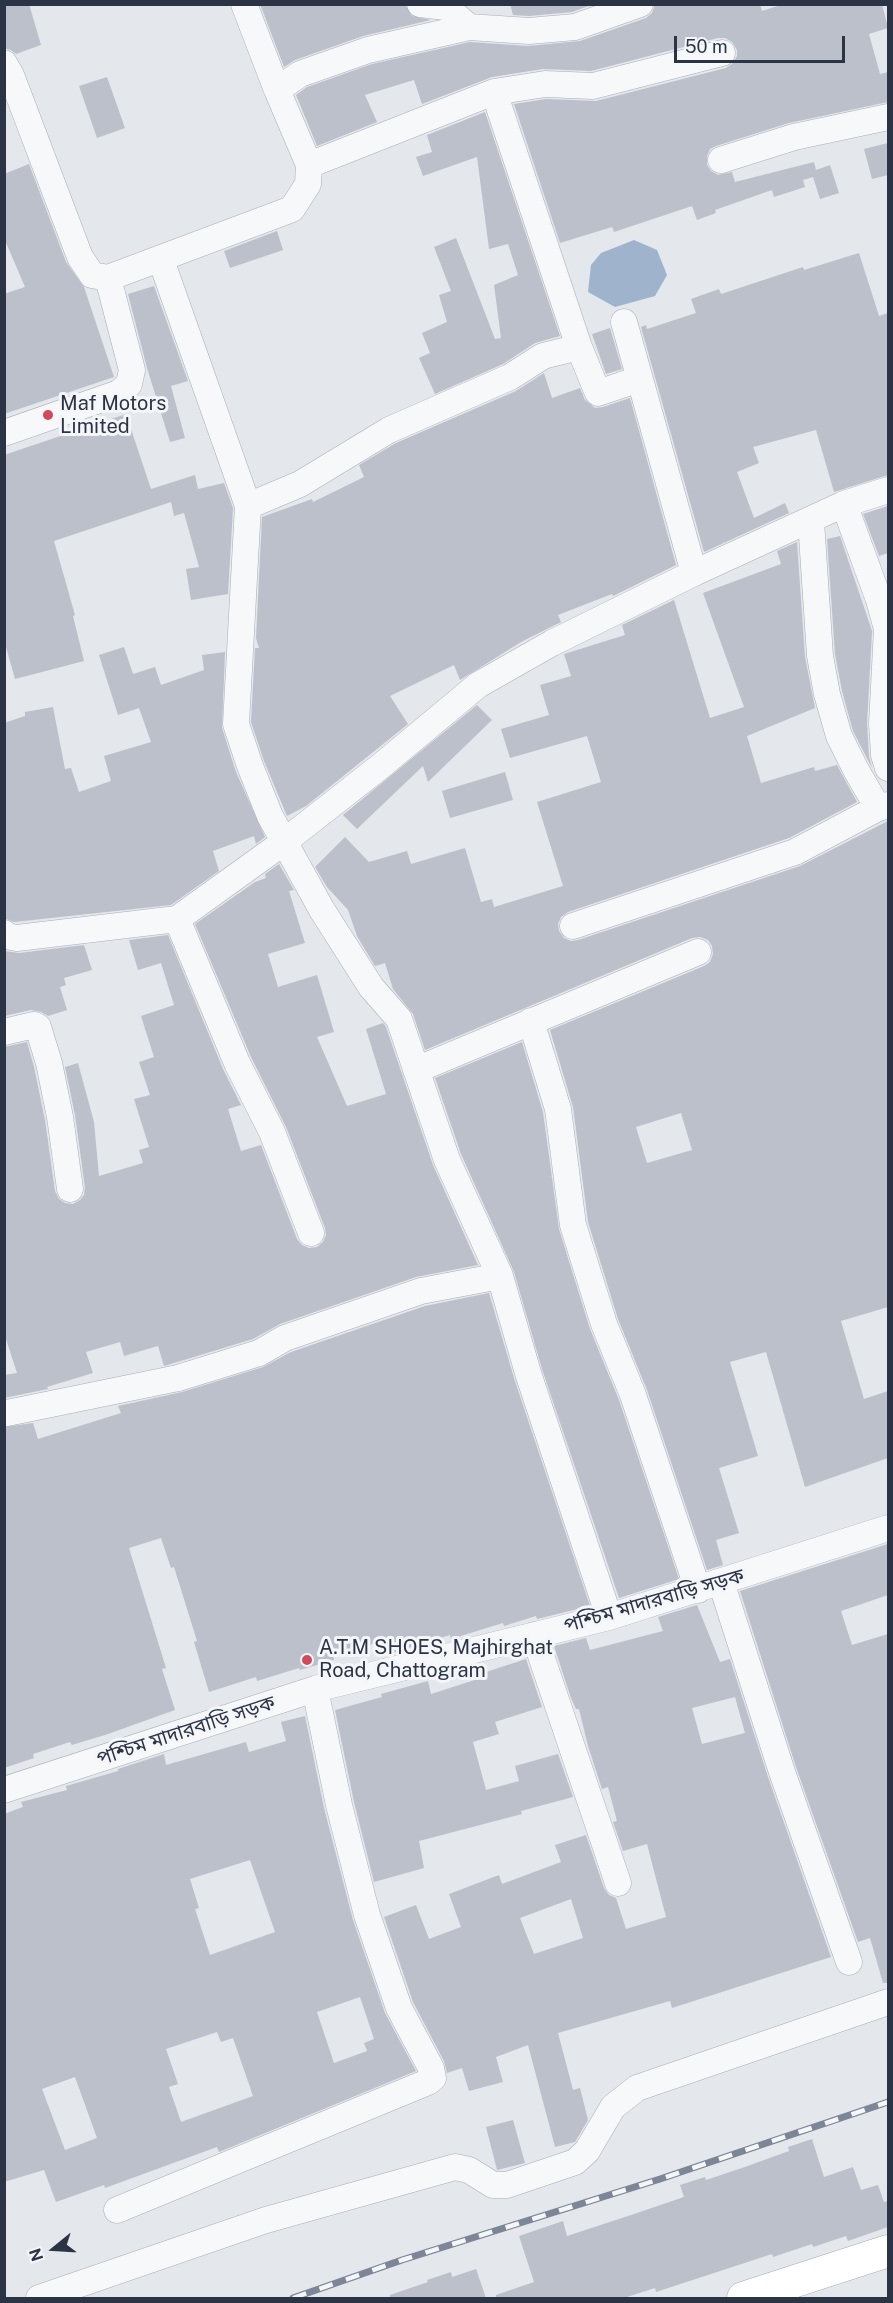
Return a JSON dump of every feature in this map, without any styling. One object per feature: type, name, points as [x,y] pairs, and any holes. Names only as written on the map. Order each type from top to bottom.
[{"type":"main road","points":[[743,2298],[888,2251]]},
{"type":"main road","points":[[807,2298],[888,2271]]},
{"type":"street","points":[[4,63],[11,75],[80,257],[92,275],[108,278],[292,209],[308,184],[309,165],[244,4]]},
{"type":"street","points":[[420,4],[446,6],[469,27]]},
{"type":"street","points":[[277,90],[300,74],[368,50],[469,27],[529,31],[576,27],[640,4]]},
{"type":"street","points":[[309,165],[494,92],[544,84],[593,86],[722,53]]},
{"type":"street","points":[[494,92],[579,347],[598,393],[639,379]]},
{"type":"street","points":[[721,160],[794,137],[888,117]]},
{"type":"street","points":[[161,260],[248,506],[236,724],[270,816],[284,842],[322,910],[371,987],[399,1019],[447,1160],[500,1276],[528,1373],[609,1617]]},
{"type":"street","points":[[4,433],[119,393],[129,384],[132,370],[108,278]]},
{"type":"street","points":[[624,322],[694,573]]},
{"type":"street","points":[[248,506],[300,484],[389,430],[510,377],[543,356],[579,347]]},
{"type":"street","points":[[4,933],[6,936],[18,938],[177,919],[284,842],[478,685],[552,643],[694,573],[844,504],[888,490]]},
{"type":"street","points":[[844,504],[879,600],[887,629],[882,724],[884,755],[888,768]]},
{"type":"street","points":[[573,926],[795,852],[883,807],[839,736],[827,694],[820,656],[811,521]]},
{"type":"street","points":[[177,919],[237,1063],[272,1132],[310,1233]]},
{"type":"street","points":[[416,1070],[698,952]]},
{"type":"street","points":[[531,1021],[558,1109],[573,1225],[604,1324],[782,1772],[849,1962]]},
{"type":"street","points":[[4,1032],[34,1025],[38,1027],[49,1063],[70,1189]]},
{"type":"street","points":[[7,1413],[178,1377],[259,1353],[285,1338],[421,1291],[500,1276]]},
{"type":"street","name":"পশ্চিম মাদারবাড়ি সড়ক","points":[[4,1790],[315,1689],[609,1617],[888,1528]]},
{"type":"street","points":[[534,1635],[618,1883]]},
{"type":"street","points":[[117,2210],[433,2078],[431,2068],[399,2008],[367,1915],[339,1805],[315,1689]]},
{"type":"street","points":[[39,2298],[266,2220],[455,2167],[469,2170],[493,2185],[507,2185],[575,2162],[587,2151],[613,2107],[638,2088],[888,2002]]},
{"type":"water","points":[[634,240],[657,250],[667,275],[655,296],[615,307],[588,292],[591,265],[601,253]]},
{"type":"building","points":[[4,4],[29,4],[41,45],[16,54],[4,48]]},
{"type":"building","points":[[260,4],[406,6],[412,16],[431,20],[363,36],[295,60],[284,67]]},
{"type":"building","points":[[510,4],[594,4],[572,12],[529,16],[513,15]]},
{"type":"building","points":[[655,4],[760,4],[762,11],[784,4],[882,4],[888,28],[869,34],[880,74],[888,72],[888,102],[789,123],[716,146],[710,149],[707,156],[707,165],[711,171],[718,175],[732,172],[735,182],[814,162],[816,170],[830,165],[839,193],[820,199],[813,177],[803,180],[805,187],[774,197],[772,190],[715,210],[716,213],[697,220],[692,206],[614,232],[612,227],[560,243],[514,104],[546,99],[596,101],[726,68],[733,63],[737,50],[732,42],[725,38],[591,71],[543,69],[492,77],[422,104],[414,80],[365,95],[377,122],[317,146],[296,95],[307,87],[372,64],[470,42],[528,46],[580,41],[646,18],[652,13]]},
{"type":"building","points":[[107,77],[125,128],[97,138],[79,86]]},
{"type":"building","points":[[485,112],[560,336],[535,343],[503,364],[435,394],[419,358],[430,353],[422,333],[447,322],[439,295],[451,291],[434,247],[456,238],[495,339],[501,338],[494,285],[518,275],[508,244],[489,249],[477,157],[423,176],[416,157],[432,152],[427,135]]},
{"type":"building","points":[[888,143],[888,175],[872,179],[864,149]]},
{"type":"building","points":[[29,164],[66,262],[84,287],[114,377],[4,414],[4,294],[25,287],[4,238],[4,174]]},
{"type":"building","points":[[277,231],[283,250],[230,268],[224,251]]},
{"type":"building","points":[[859,253],[879,316],[888,313],[888,475],[834,492],[816,430],[753,447],[759,463],[737,472],[754,518],[785,503],[789,513],[704,552],[641,327],[646,325],[647,329],[696,313],[691,299],[719,289],[721,294],[803,267],[804,270]]},
{"type":"building","points":[[154,286],[188,381],[171,386],[185,438],[170,442],[147,368],[128,294]]},
{"type":"building","points":[[610,328],[622,369],[606,374],[592,334]]},
{"type":"building","points":[[544,373],[552,398],[580,388],[585,400],[595,408],[630,398],[676,565],[613,596],[612,594],[558,615],[561,622],[521,642],[460,680],[454,665],[390,696],[408,724],[306,806],[287,816],[264,761],[251,722],[255,648],[259,648],[256,638],[262,517],[312,499],[313,502],[364,477],[359,465],[396,443],[516,391]]},
{"type":"building","points":[[126,414],[151,489],[195,475],[198,489],[224,483],[233,508],[228,594],[191,600],[186,569],[199,567],[184,513],[174,516],[171,502],[54,541],[75,615],[73,616],[84,661],[15,679],[4,640],[4,455]]},
{"type":"building","points":[[888,506],[888,553],[879,556],[863,514]]},
{"type":"building","points":[[840,536],[872,631],[867,723],[872,768],[853,731],[835,654],[827,539]]},
{"type":"building","points":[[797,542],[805,657],[815,708],[747,736],[761,783],[814,767],[815,771],[837,765],[857,802],[789,838],[568,912],[561,917],[558,924],[559,931],[564,938],[571,941],[578,940],[800,866],[888,821],[888,1307],[841,1321],[864,1399],[888,1391],[888,1458],[805,1487],[766,1352],[730,1362],[758,1456],[719,1468],[739,1533],[716,1540],[723,1565],[707,1570],[647,1390],[618,1319],[588,1222],[573,1107],[550,1030],[704,966],[710,962],[713,954],[712,946],[708,940],[700,937],[692,938],[425,1050],[413,1014],[393,989],[385,963],[375,966],[357,936],[348,910],[327,887],[315,867],[345,837],[369,862],[407,851],[411,864],[465,848],[481,902],[492,899],[494,907],[563,886],[537,802],[601,782],[587,736],[510,758],[501,729],[549,715],[540,685],[571,676],[564,654],[625,635],[622,625],[674,600],[710,718],[744,707],[703,593],[781,564],[777,551]],"holes":[[[681,1113],[692,1150],[647,1163],[636,1127]]]},
{"type":"building","points":[[124,647],[133,674],[155,667],[161,685],[204,670],[202,655],[225,652],[222,728],[236,772],[265,837],[256,844],[254,836],[213,851],[219,871],[171,905],[14,922],[4,918],[4,723],[25,716],[25,712],[53,707],[65,769],[71,768],[79,792],[111,781],[104,756],[151,742],[139,708],[118,715],[99,655]]},
{"type":"building","points":[[477,705],[492,720],[428,782],[423,766],[357,829],[343,815]]},
{"type":"building","points":[[505,772],[513,800],[450,818],[442,791]]},
{"type":"building","points":[[279,864],[294,890],[289,891],[305,943],[268,954],[278,987],[317,975],[334,1032],[317,1037],[347,1106],[386,1094],[366,1029],[383,1023],[386,1027],[433,1165],[478,1265],[416,1277],[280,1324],[253,1339],[164,1366],[158,1346],[124,1356],[120,1342],[86,1352],[93,1373],[47,1387],[48,1389],[4,1398],[4,1375],[17,1373],[4,1333],[4,1047],[27,1042],[45,1120],[55,1191],[59,1199],[73,1204],[84,1195],[85,1188],[75,1115],[65,1067],[78,1063],[94,1122],[99,1176],[143,1163],[139,1150],[149,1147],[134,1099],[150,1095],[139,1062],[154,1057],[141,1016],[174,1005],[161,963],[138,970],[129,940],[168,935],[223,1069],[241,1105],[228,1109],[241,1151],[261,1145],[297,1239],[309,1248],[317,1247],[323,1242],[326,1235],[325,1228],[286,1127],[251,1057],[195,924],[255,882],[266,878],[265,874]]},
{"type":"building","points":[[84,945],[92,970],[64,978],[66,985],[60,987],[67,1010],[48,1016],[31,1010],[4,1016],[4,951],[19,953]]},
{"type":"building","points":[[522,1042],[543,1112],[559,1229],[590,1329],[619,1400],[679,1579],[619,1598],[542,1369],[514,1272],[461,1154],[435,1078]]},
{"type":"building","points":[[489,1293],[514,1378],[590,1606],[537,1619],[536,1616],[504,1626],[503,1623],[451,1639],[450,1635],[386,1655],[382,1641],[333,1656],[334,1660],[257,1681],[256,1677],[209,1692],[194,1642],[197,1641],[174,1567],[171,1568],[161,1538],[129,1548],[166,1668],[162,1669],[175,1710],[108,1734],[72,1745],[70,1742],[33,1754],[34,1758],[4,1768],[4,1427],[33,1423],[38,1439],[121,1413],[118,1406],[182,1392],[263,1367],[291,1352],[425,1306]]},
{"type":"building","points":[[888,1544],[888,1595],[841,1611],[852,1645],[888,1634],[888,1983],[883,1983],[870,1938],[858,1942],[796,1767],[740,1591]]},
{"type":"building","points":[[697,1605],[720,1662],[730,1659],[768,1777],[831,1957],[672,2008],[670,2001],[558,2033],[573,2090],[580,2088],[588,2120],[575,2142],[555,2147],[528,2045],[496,2057],[503,2082],[469,2091],[462,2068],[447,2073],[444,2061],[413,2002],[384,1917],[416,1905],[429,1939],[461,1927],[449,1894],[499,1875],[502,1884],[561,1862],[555,1845],[586,1835],[604,1888],[609,1895],[616,1898],[626,1929],[666,1917],[647,1844],[623,1851],[613,1822],[617,1821],[608,1787],[602,1789],[579,1709],[576,1709],[571,1698],[554,1646],[586,1638],[590,1650],[663,1631],[658,1617]],"holes":[[[735,1697],[745,1733],[702,1744],[692,1708]],[[571,1899],[583,1938],[534,1954],[520,1918]]]},
{"type":"building","points":[[526,1659],[542,1707],[495,1722],[499,1734],[473,1742],[486,1790],[519,1781],[515,1766],[558,1754],[573,1797],[521,1811],[522,1814],[419,1841],[424,1868],[374,1882],[354,1802],[335,1710],[428,1681],[431,1694],[484,1677],[483,1673]]},
{"type":"building","points":[[305,1716],[324,1808],[353,1920],[385,2013],[416,2071],[219,2152],[217,2147],[105,2188],[104,2185],[56,2202],[44,2170],[4,2182],[4,1814],[23,1807],[21,1802],[67,1790],[66,1786],[118,1771],[118,1769],[164,1754],[166,1765],[246,1742],[249,1752],[286,1741],[281,1722]],"holes":[[[250,1860],[275,1932],[210,1955],[195,1909],[199,1908],[190,1879]],[[360,1997],[374,2039],[364,2043],[367,2051],[334,2063],[317,2012]],[[217,2032],[221,2042],[233,2038],[253,2096],[181,2122],[169,2087],[178,2084],[166,2049]],[[75,2077],[97,2138],[65,2150],[42,2089]]]},
{"type":"building","points":[[513,2120],[525,2163],[497,2170],[486,2127]]},
{"type":"building","points":[[812,2139],[824,2177],[853,2167],[861,2190],[878,2185],[884,2202],[888,2201],[888,2227],[848,2241],[846,2236],[773,2257],[772,2254],[656,2292],[655,2288],[624,2298],[496,2298],[496,2295],[534,2282],[519,2236],[563,2221],[567,2236],[631,2215],[684,2197],[680,2185],[705,2177],[706,2180],[742,2168],[789,2151],[788,2147]]},
{"type":"building","points":[[476,2269],[486,2298],[390,2298],[390,2295],[428,2282],[427,2280],[451,2272],[452,2277]]},
{"type":"railway","points":[[293,2298],[402,2260],[660,2179],[888,2102]]},
{"type":"place","name":"Maf Motors Limited","points":[[48,415]]},
{"type":"place","name":"A.T.M SHOES, Majhirghat Road, Chattogram","points":[[307,1660]]}]
